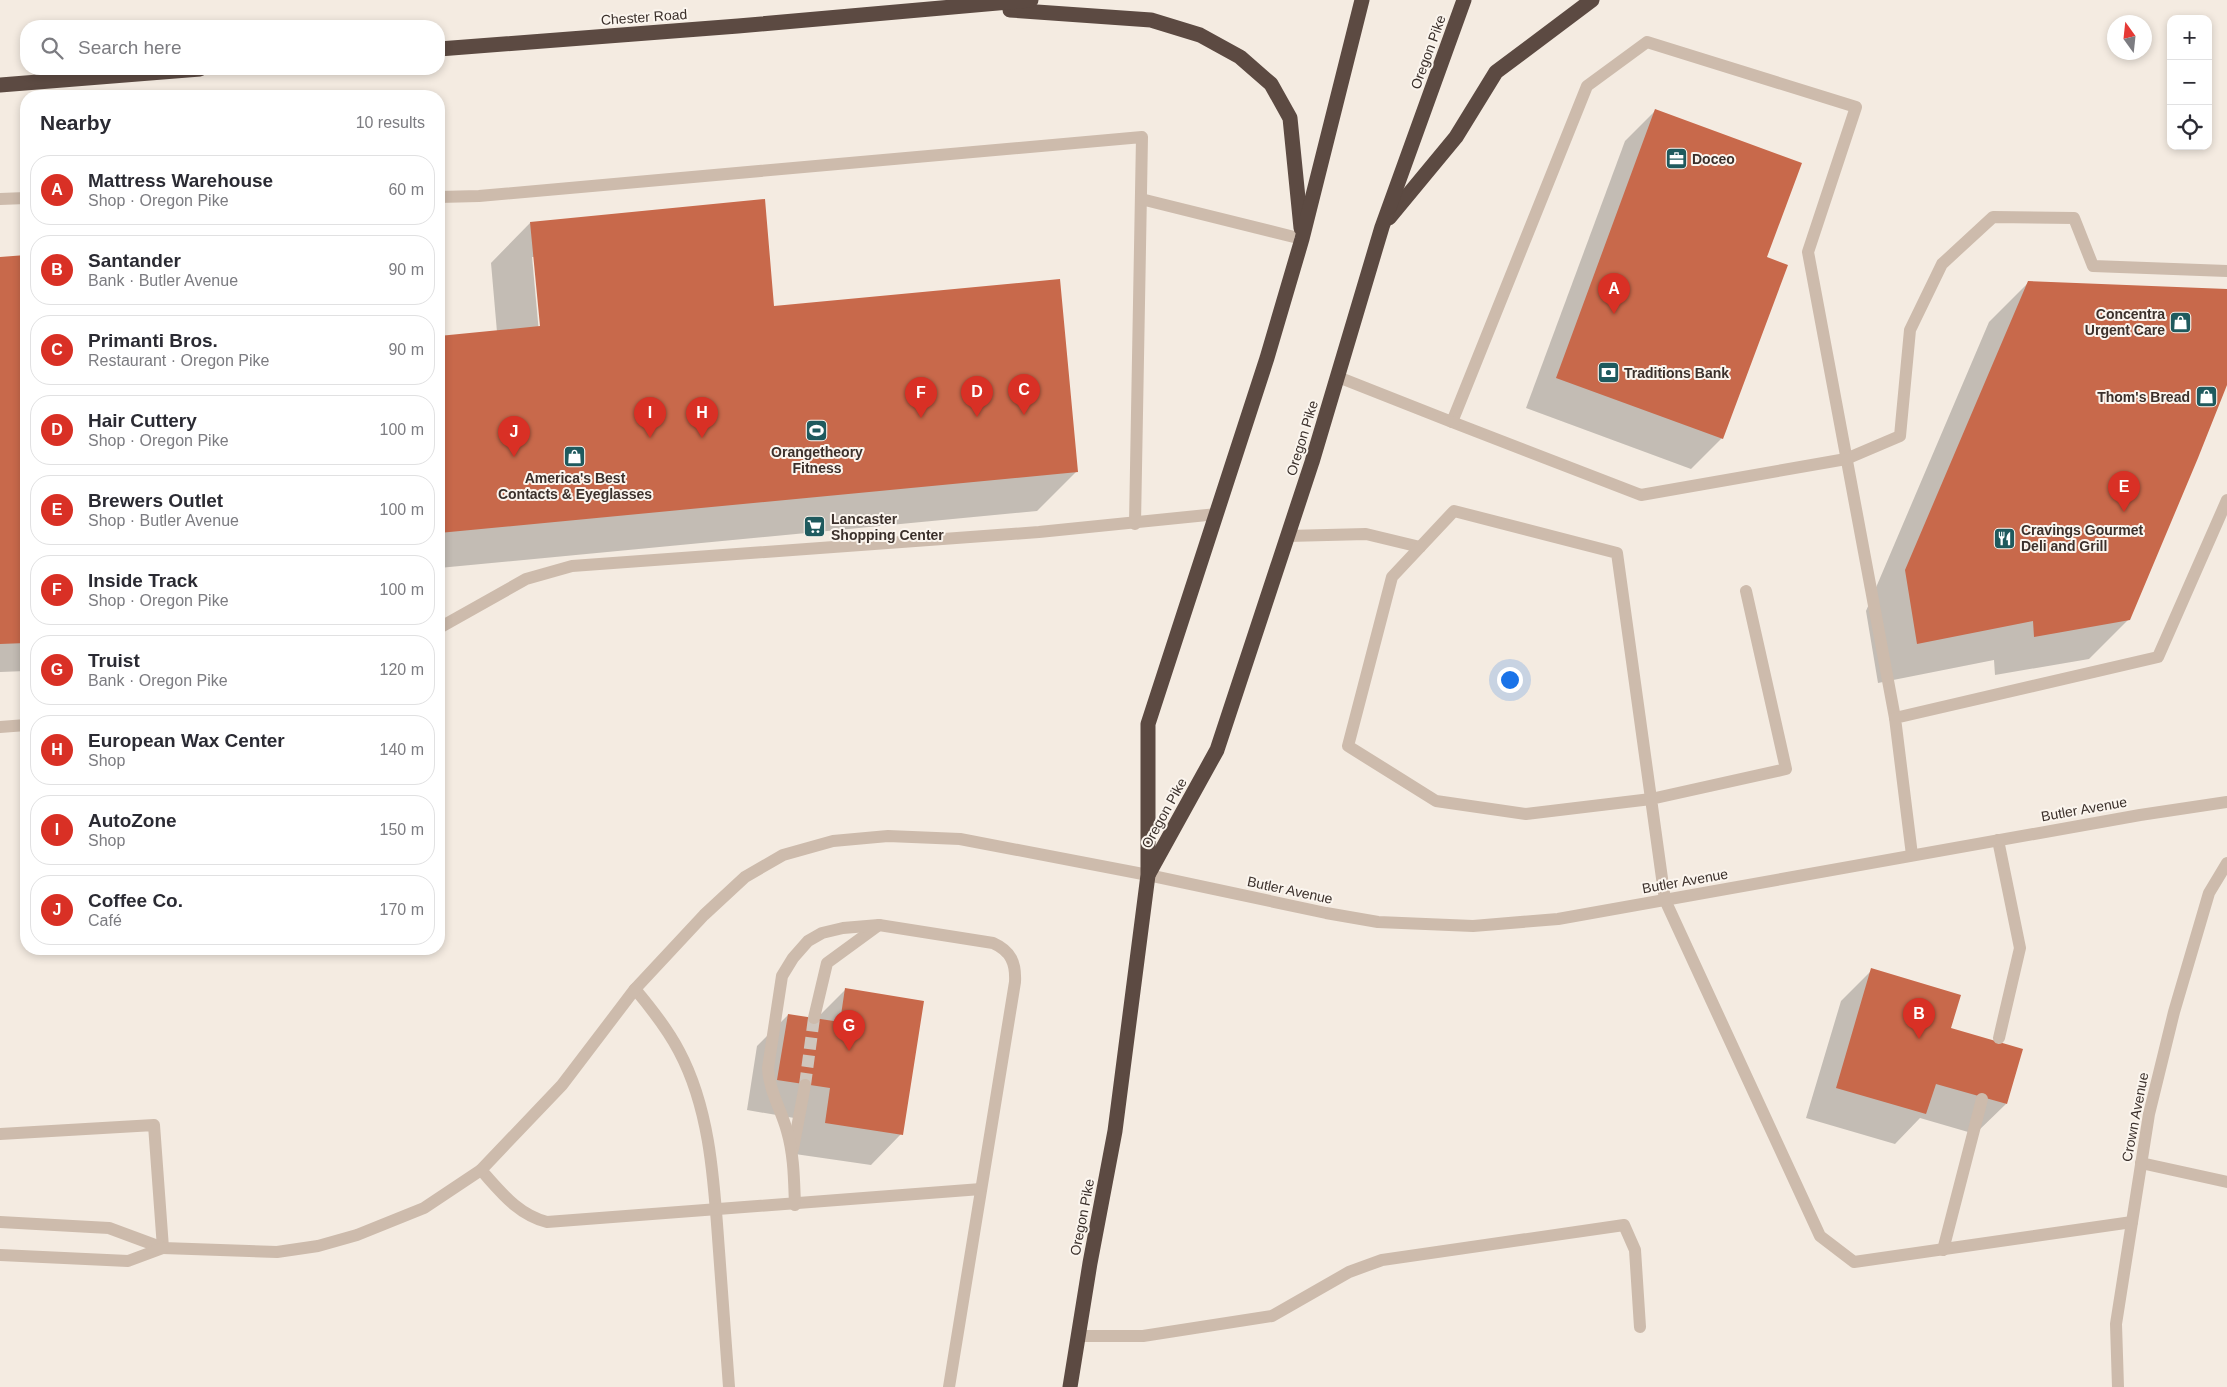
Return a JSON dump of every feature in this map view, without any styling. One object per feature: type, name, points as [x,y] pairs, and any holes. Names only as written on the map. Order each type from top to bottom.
[{"type":"highway","name":"Chester Road","points":[[445,49],[738,26],[1030,0]]},
{"type":"highway","name":"Oregon Pike","points":[[1070,1387],[1115,1131],[1148,875],[1148,724],[1259,386],[1302,238],[1362,0]]},
{"type":"highway","name":"Oregon Pike","points":[[1148,875],[1217,750],[1288,536],[1338,377],[1382,227],[1464,0]]},
{"type":"highway","points":[[1382,227],[1456,137],[1496,72],[1592,0]]},
{"type":"highway","points":[[918,9],[1028,10],[1151,20],[1200,35],[1240,57],[1271,84],[1290,118],[1302,238]]},
{"type":"highway","points":[[0,85],[125,75]]},
{"type":"street","points":[[1452,422],[1587,86],[1647,42],[1856,107],[1808,252],[1895,718],[1912,855]]},
{"type":"street","points":[[445,197],[479,196],[1142,137],[1135,524]]},
{"type":"street","points":[[0,199],[20,198]]},
{"type":"street","points":[[1141,199],[1302,238]]},
{"type":"street","points":[[1338,377],[1642,495],[1846,458],[1900,436],[1910,330],[1942,264],[1993,217],[2074,218],[2093,266],[2227,271]]},
{"type":"street","points":[[1895,718],[2158,657],[2227,500]]},
{"type":"street","points":[[1746,591],[1786,769],[1651,799],[1526,814],[1436,801],[1348,746],[1392,577],[1454,511],[1617,553],[1628,633],[1651,799],[1665,900],[1820,1236],[1854,1262],[2132,1222]]},
{"type":"street","points":[[445,625],[526,579],[572,566],[698,555],[807,550],[1135,524],[1217,514]]},
{"type":"street","points":[[1288,536],[1366,534],[1420,547]]},
{"type":"street","points":[[0,727],[20,725]]},
{"type":"street","name":"Butler Avenue","points":[[164,1248],[277,1252],[318,1246],[357,1235],[424,1208],[481,1170],[562,1085],[635,989],[704,915],[745,877],[783,855],[833,841],[888,836],[960,839],[1148,875],[1326,913],[1387,922],[1473,926],[1558,918],[2140,815],[2227,802]]},
{"type":"street","points":[[1998,840],[2020,948],[1999,1038]]},
{"type":"street","name":"Crown Avenue","points":[[2118,1387],[2116,1324],[2148,1114],[2174,1012],[2209,893],[2227,863]]},
{"type":"street","points":[[814,1018],[827,963],[880,926]]},
{"type":"street","points":[[793,1153],[781,1111],[769,1082],[768,1068],[782,976],[793,958],[808,941],[822,933],[843,928],[880,926],[992,943],[1006,950],[1013,962],[1015,982],[949,1387]]},
{"type":"street","points":[[635,989],[656,1015],[679,1052],[696,1094],[706,1133],[716,1210],[729,1387]]},
{"type":"street","points":[[795,1205],[793,1153],[805,1085]]},
{"type":"street","points":[[1943,1250],[1982,1100]]},
{"type":"street","points":[[0,1134],[154,1125],[164,1248]]},
{"type":"street","points":[[2141,1163],[2227,1182]]},
{"type":"street","points":[[481,1170],[517,1209],[533,1218],[548,1222],[795,1205],[981,1189]]},
{"type":"street","points":[[0,1222],[109,1228],[164,1248]]},
{"type":"street","points":[[1078,1336],[1143,1336],[1272,1316],[1349,1272],[1382,1260],[1624,1225],[1635,1250],[1640,1327]]},
{"type":"street","points":[[0,1255],[128,1261],[164,1248]]},
{"type":"building","points":[[1655,109],[1802,163],[1767,257],[1788,265],[1723,439],[1556,378]]},
{"type":"building","points":[[765,199],[774,306],[1060,279],[1078,472],[445,532],[445,335],[540,326],[530,222]]},
{"type":"building","points":[[20,255],[20,643],[0,644],[0,257]]},
{"type":"building","points":[[2028,281],[2227,289],[2227,385],[2130,620],[2034,637],[2033,621],[1917,644],[1905,570]]},
{"type":"building","points":[[1871,968],[1961,995],[1951,1028],[2023,1049],[2007,1104],[1936,1084],[1926,1114],[1836,1088]]},
{"type":"building","points":[[845,988],[924,1001],[903,1135],[825,1123],[830,1088],[777,1080],[788,1014],[840,1022]]},
{"type":"tunnel","points":[[805,1085],[814,1018]]},
{"type":"place","name":"Doceo","points":[[1676,159]]},
{"type":"place","name":"Mattress Warehouse","points":[[1614,314]]},
{"type":"place","name":"Concentra Urgent Care","points":[[2181,322]]},
{"type":"place","name":"Traditions Bank","points":[[1608,373]]},
{"type":"place","name":"Thom's Bread","points":[[2206,397]]},
{"type":"place","name":"Primanti Bros.","points":[[1024,415]]},
{"type":"place","name":"Hair Cuttery","points":[[977,417]]},
{"type":"place","name":"Inside Track","points":[[921,418]]},
{"type":"place","name":"Orangetheory Fitness","points":[[817,430]]},
{"type":"place","name":"AutoZone","points":[[650,438]]},
{"type":"place","name":"European Wax Center","points":[[702,438]]},
{"type":"place","name":"America's Best Contacts & Eyeglasses","points":[[575,456]]},
{"type":"place","name":"Coffee Co.","points":[[514,457]]},
{"type":"place","name":"Brewers Outlet","points":[[2124,512]]},
{"type":"place","name":"Lancaster Shopping Center","points":[[815,527]]},
{"type":"place","name":"Cravings Gourmet Deli and Grill","points":[[2005,538]]},
{"type":"place","name":"Santander","points":[[1919,1039]]},
{"type":"place","name":"Truist","points":[[849,1051]]}]
